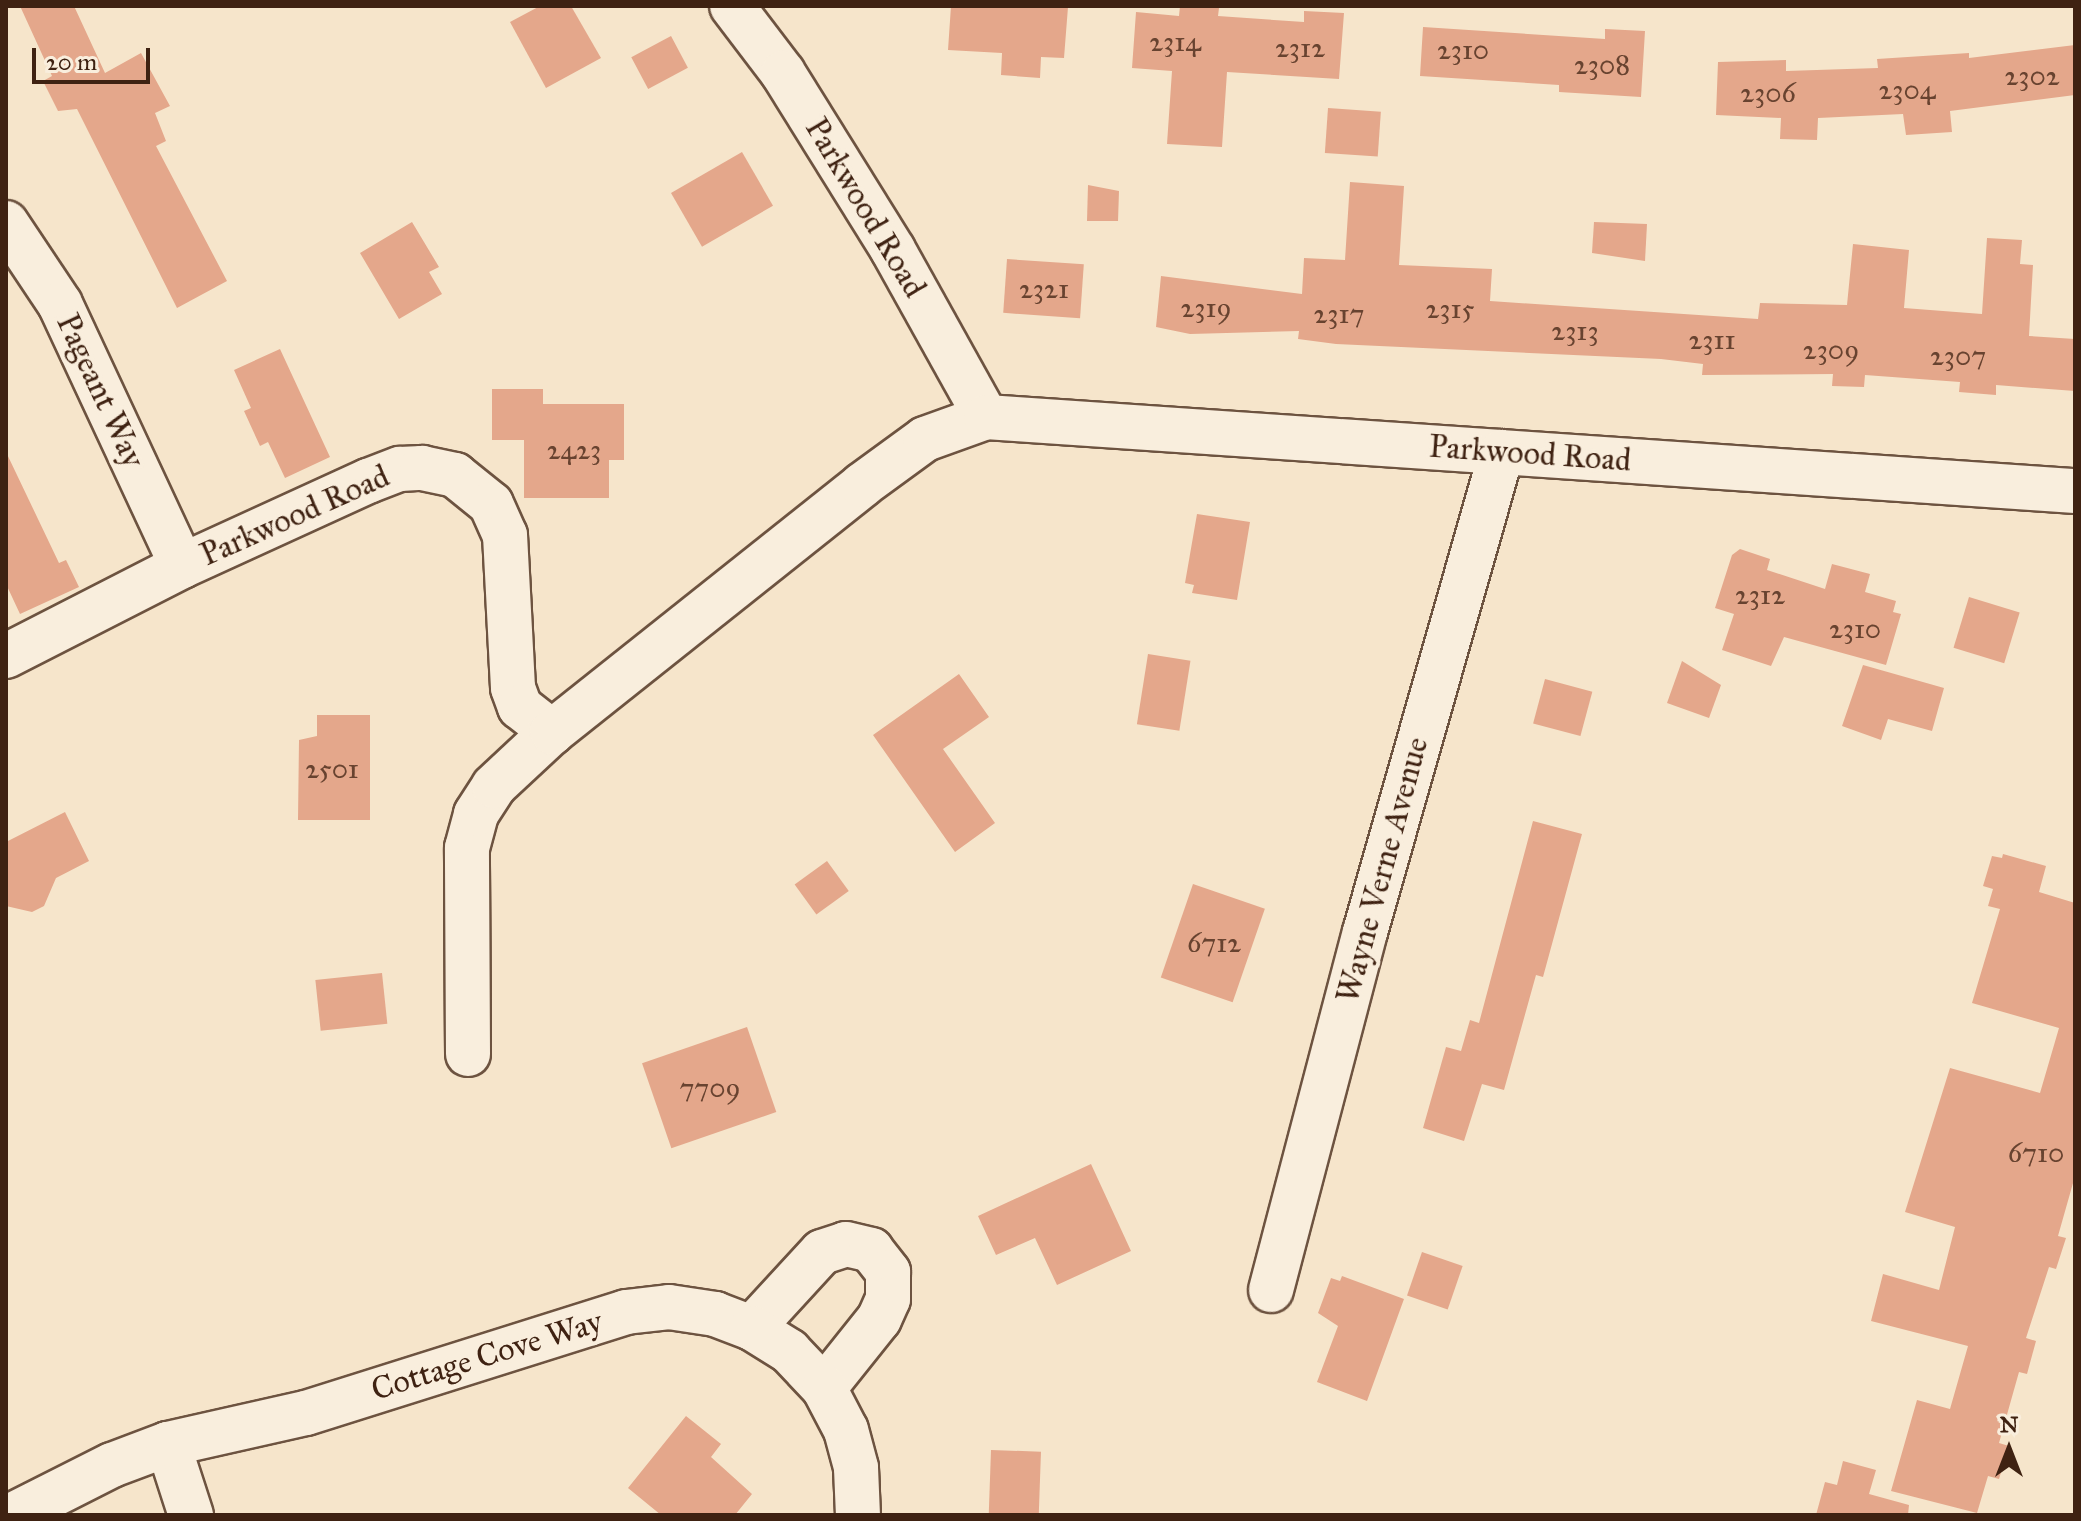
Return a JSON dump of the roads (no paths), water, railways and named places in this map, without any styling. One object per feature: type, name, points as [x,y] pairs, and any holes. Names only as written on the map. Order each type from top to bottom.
[{"type":"street","name":"Parkwood Road","points":[[732,6],[783,73],[893,250],[986,417]]},
{"type":"street","name":"Pageant Way","points":[[6,223],[60,304],[182,566]]},
{"type":"street","name":"Parkwood Road","points":[[468,1054],[467,848],[476,814],[494,786],[552,732],[862,485],[925,439],[986,417],[2075,491]]},
{"type":"street","name":"Wayne Verne Avenue","points":[[1271,1290],[1369,917],[1502,452]]},
{"type":"street","name":"Parkwood Road","points":[[6,656],[182,566],[400,469],[455,475],[491,504],[505,535],[513,688],[520,707],[552,732]]},
{"type":"street","points":[[752,1328],[822,1252],[846,1244],[871,1250],[888,1272],[888,1299],[879,1319],[824,1388]]},
{"type":"street","name":"Cottage Cove Way","points":[[13,1515],[112,1465],[168,1444],[306,1413],[626,1312],[669,1307],[715,1314],[752,1328],[789,1351],[824,1388],[853,1455],[858,1515]]},
{"type":"street","points":[[168,1444],[191,1515]]}]
